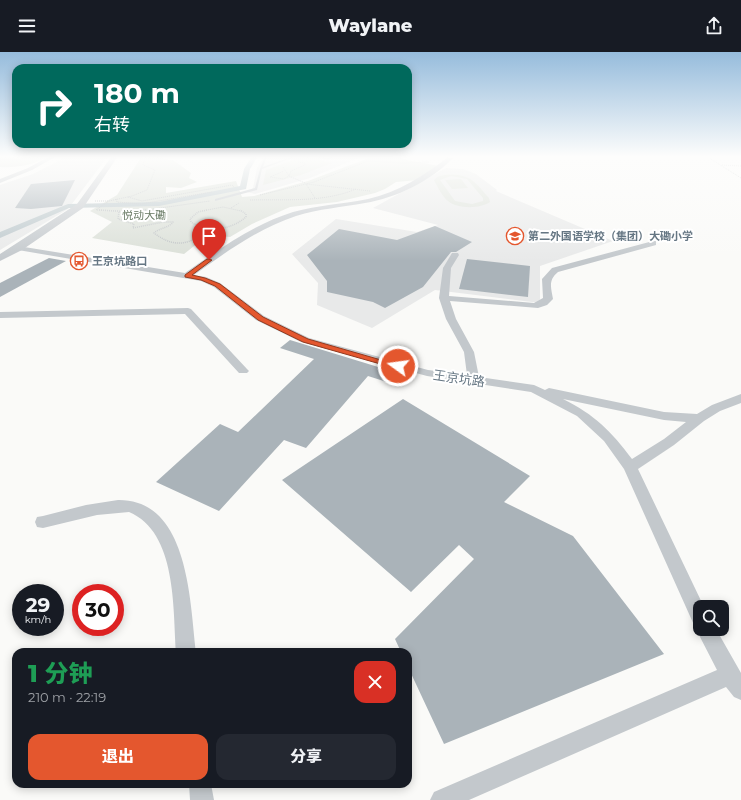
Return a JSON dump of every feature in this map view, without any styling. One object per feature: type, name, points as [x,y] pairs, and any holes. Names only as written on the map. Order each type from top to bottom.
[{"type":"street","points":[[0,258],[18,248],[80,206],[91,191]]},
{"type":"street","points":[[187,276],[228,248],[285,217],[383,196],[399,191]]},
{"type":"street","points":[[444,298],[535,306],[544,304],[548,300],[545,280],[547,275],[555,270],[653,243]]},
{"type":"street","name":"王京坑路","points":[[18,248],[202,279],[217,285],[260,318],[305,340],[427,373],[534,389],[581,413],[609,438],[630,466],[693,603]]},
{"type":"street","points":[[455,254],[447,268],[444,298],[451,319],[462,336],[469,352],[474,380]]},
{"type":"street","points":[[0,315],[188,311],[243,371]]},
{"type":"street","points":[[534,389],[569,395],[611,406],[664,416],[699,418]]},
{"type":"street","points":[[630,466],[669,442],[699,418],[716,408],[741,398]]},
{"type":"street","points":[[43,522],[108,507],[124,506],[131,506],[151,517],[169,540],[176,564],[186,648]]},
{"type":"street","points":[[442,800],[736,682],[710,636]]},
{"type":"street","points":[[200,788],[202,800]]},
{"type":"lane","points":[[216,200],[249,191]]},
{"type":"path","points":[[144,191],[128,197],[116,199],[96,210],[119,212],[156,210],[216,200]]},
{"type":"path","points":[[128,197],[142,201],[199,191]]},
{"type":"path","points":[[248,197],[275,191]]},
{"type":"path","points":[[310,191],[315,198]]},
{"type":"path","points":[[246,200],[290,200],[315,198],[349,191]]},
{"type":"path","points":[[366,191],[383,196]]},
{"type":"path","points":[[116,199],[117,202],[141,204],[216,192]]},
{"type":"path","points":[[231,208],[241,202]]},
{"type":"path","points":[[119,212],[118,219],[132,222],[133,228],[145,227],[160,222],[173,222],[171,225],[157,230],[154,233],[166,242],[171,243],[190,241],[199,237],[202,230],[196,226],[191,222],[190,219],[198,212],[214,208],[231,208],[243,211],[246,217],[237,224],[229,226],[210,228],[196,226]]},
{"type":"shaded area","points":[[0,191],[82,191],[68,209],[0,250]]},
{"type":"shaded area","points":[[249,191],[266,191],[255,194],[247,192]]},
{"type":"shaded area","points":[[404,191],[496,191],[613,241],[540,266],[540,303],[435,290],[372,328],[317,305],[318,283],[292,254],[336,219],[417,232],[438,225],[373,208]]},
{"type":"green space","name":"悦动大磡","points":[[120,191],[166,191],[166,193],[178,191],[240,191],[242,197],[254,196],[272,191],[380,191],[337,202],[290,207],[252,224],[230,237],[208,235],[184,254],[92,238],[112,222],[90,211],[117,195]]},
{"type":"green space","points":[[440,191],[448,191],[455,201],[472,204],[483,201],[483,198],[477,191],[483,191],[489,198],[490,202],[475,207],[457,206],[448,201]]},
{"type":"building","points":[[26,191],[70,191],[62,206],[31,209],[15,208]]},
{"type":"building","points":[[435,226],[472,242],[456,252],[451,252],[423,287],[385,308],[373,302],[327,292],[327,281],[307,255],[339,229],[397,240]]},
{"type":"building","points":[[49,258],[66,261],[0,297],[0,283]]},
{"type":"building","points":[[467,259],[530,266],[528,297],[459,289]]},
{"type":"building","points":[[290,340],[401,374],[393,384],[368,376],[306,448],[284,440],[219,511],[156,482],[220,424],[238,432],[314,359],[280,348]]},
{"type":"building","points":[[403,399],[530,476],[504,502],[573,536],[664,654],[444,744],[412,676],[412,648],[399,648],[395,639],[474,559],[459,545],[411,592],[282,480]]},
{"type":"waterway","points":[[0,235],[68,206],[159,204],[226,191]]},
{"type":"place","name":"第二外国语学校（集团）大磡小学","points":[[515,236]]},
{"type":"place","name":"王京坑路口","points":[[79,261]]},
{"type":"route","points":[[209,260],[187,276],[202,279],[217,285],[260,318],[305,340],[398,366]]}]
